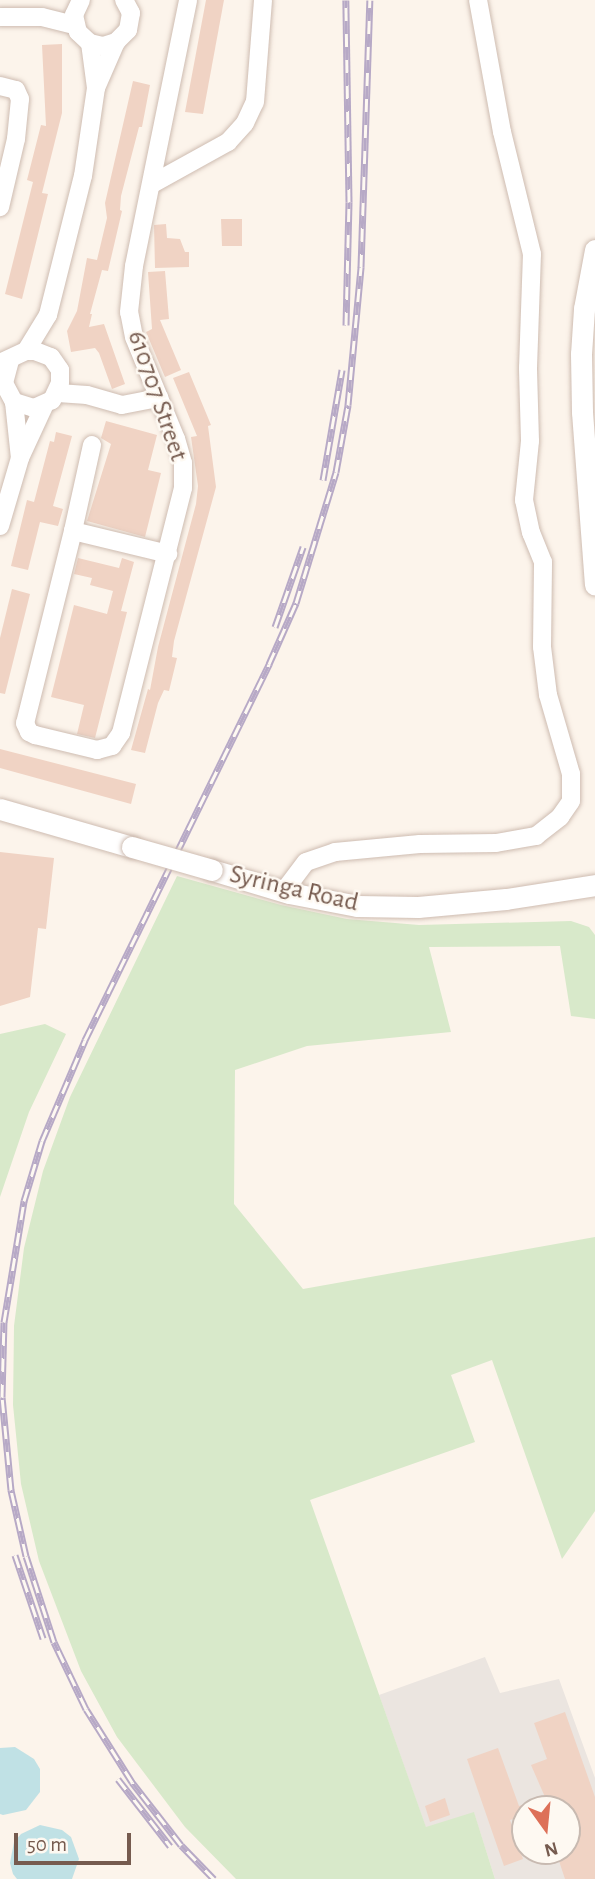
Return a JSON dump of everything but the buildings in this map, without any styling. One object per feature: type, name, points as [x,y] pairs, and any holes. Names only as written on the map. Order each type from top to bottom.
[{"type":"street","points":[[90,43],[103,46],[123,37],[131,22],[124,0]]},
{"type":"street","name":"610707 Street","points":[[73,531],[24,723],[29,732],[35,735],[97,750],[112,746],[121,733],[183,488],[183,463],[134,337],[129,312],[134,266],[188,0]]},
{"type":"street","points":[[152,184],[228,142],[245,123],[255,102],[263,0]]},
{"type":"street","points":[[284,891],[306,862],[335,852],[420,844],[496,843],[536,836],[560,817],[571,800],[570,774],[548,695],[542,647],[542,562],[531,533],[524,500],[530,441],[528,368],[532,254],[502,132],[478,0]]},
{"type":"street","points":[[42,17],[79,3]]},
{"type":"street","points":[[75,25],[79,3]]},
{"type":"street","points":[[11,11],[75,25],[90,43],[96,88]]},
{"type":"street","points":[[26,351],[48,315],[83,176],[96,88],[116,42]]},
{"type":"street","points":[[0,86],[16,90],[20,99],[16,139],[0,207]]},
{"type":"street","points":[[595,250],[584,309],[581,354],[582,412],[595,585]]},
{"type":"street","points":[[48,315],[58,393]]},
{"type":"street","points":[[20,458],[13,402],[2,382],[5,362],[26,351],[35,351],[55,363],[87,395]]},
{"type":"street","points":[[0,526],[20,458],[44,406],[58,393],[87,395],[122,405],[159,398]]},
{"type":"street","points":[[13,402],[23,407],[44,406]]},
{"type":"street","points":[[92,445],[73,531],[168,554]]},
{"type":"street","name":"Syringa Road","points":[[0,809],[284,891],[357,906],[418,907],[506,899],[595,885]]},
{"type":"shaded area","points":[[485,1657],[500,1693],[559,1679],[595,1778],[595,1879],[495,1879],[474,1813],[426,1828],[379,1695]]},
{"type":"green space","points":[[177,876],[281,905],[347,919],[419,925],[571,921],[589,927],[595,935],[595,1019],[571,1016],[560,946],[429,947],[451,1032],[307,1046],[235,1070],[234,1204],[303,1289],[595,1237],[595,1511],[562,1559],[492,1360],[451,1375],[475,1442],[310,1500],[426,1827],[474,1812],[495,1879],[236,1879],[185,1827],[117,1737],[81,1671],[39,1561],[21,1484],[13,1405],[14,1326],[24,1248],[43,1171],[70,1097]]},
{"type":"green space","points":[[45,1024],[66,1034],[29,1112],[0,1197],[0,1034]]},
{"type":"water","points":[[15,1747],[34,1759],[40,1769],[40,1792],[26,1810],[3,1815],[0,1814],[0,1748]]},
{"type":"water","points":[[40,1825],[62,1830],[71,1837],[79,1859],[72,1879],[17,1879],[13,1874],[10,1863],[14,1842],[21,1834]]},
{"type":"railway","points":[[346,0],[349,202],[346,325]]},
{"type":"railway","points":[[214,1879],[181,1845],[132,1782],[86,1709],[54,1642],[26,1556],[11,1490],[2,1397],[4,1322],[24,1201],[42,1141],[85,1040],[269,664],[296,603],[336,472],[348,405],[361,267],[370,0]]},
{"type":"railway","points":[[323,480],[342,370]]},
{"type":"railway","points":[[275,627],[303,547]]},
{"type":"railway","points":[[15,1555],[43,1638]]},
{"type":"railway","points":[[118,1779],[170,1846]]}]
